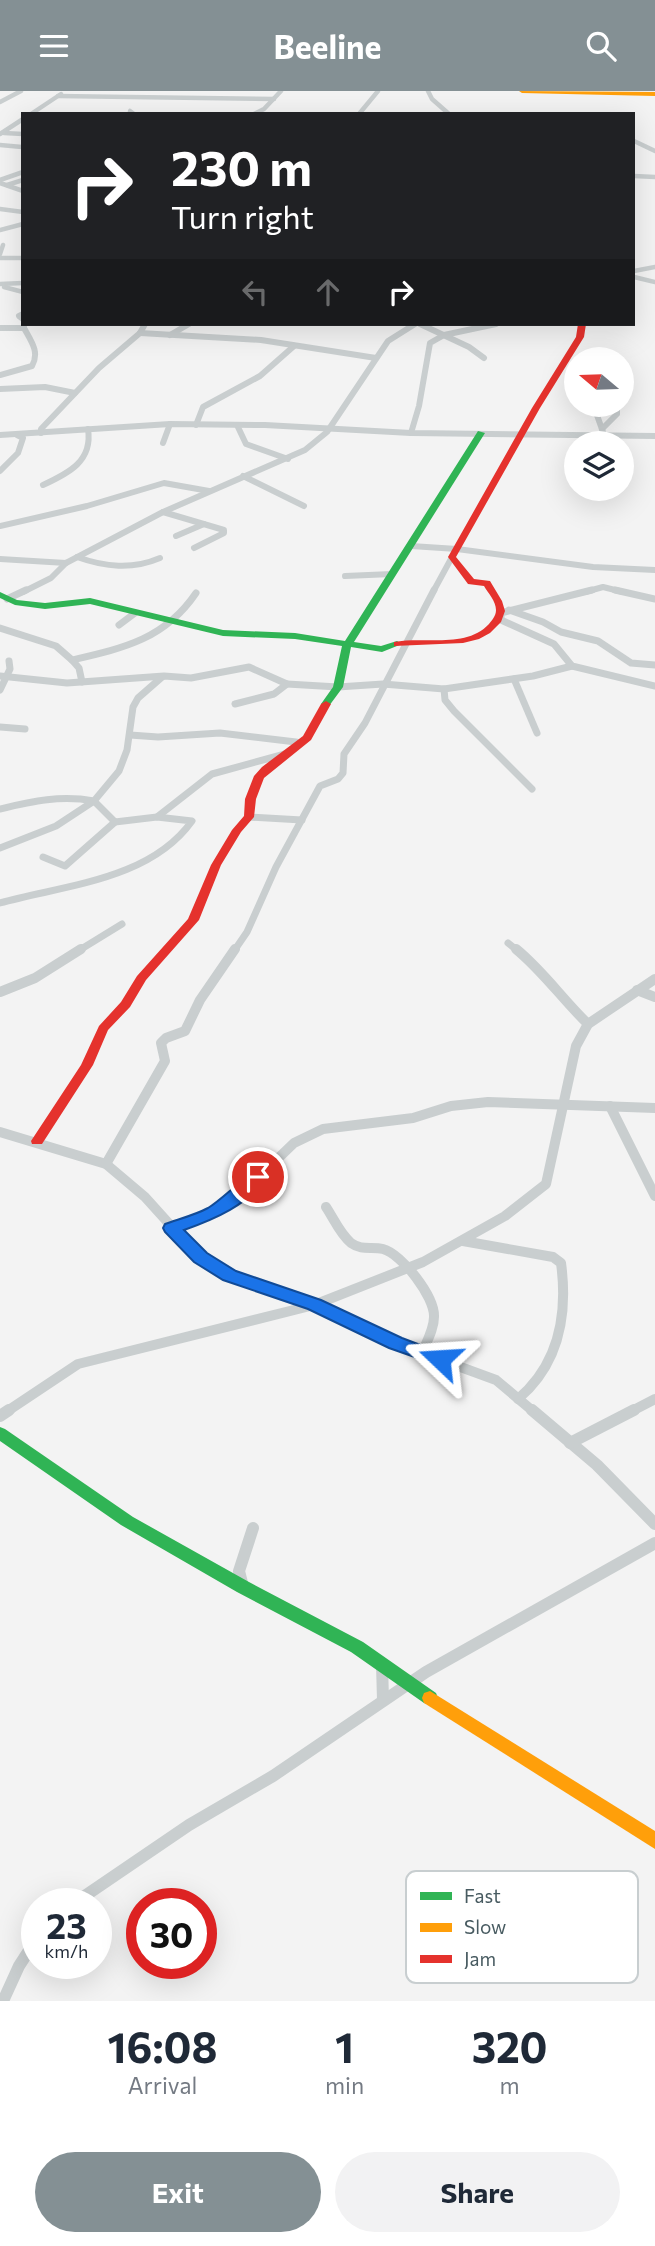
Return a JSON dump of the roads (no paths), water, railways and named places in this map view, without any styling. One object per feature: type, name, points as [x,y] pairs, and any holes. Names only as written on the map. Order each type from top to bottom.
[{"type":"street","points":[[0,102],[21,91]]},
{"type":"street","points":[[34,112],[65,91]]},
{"type":"street","points":[[258,112],[281,91]]},
{"type":"street","points":[[361,112],[378,91]]},
{"type":"street","points":[[428,91],[447,112]]},
{"type":"street","points":[[522,91],[655,94]]},
{"type":"street","points":[[558,91],[655,94]]},
{"type":"street","points":[[58,96],[274,99]]},
{"type":"street","points":[[1,133],[21,120]]},
{"type":"street","points":[[1,133],[21,134]]},
{"type":"street","points":[[635,141],[655,151]]},
{"type":"street","points":[[0,145],[21,147]]},
{"type":"street","points":[[0,182],[21,173]]},
{"type":"street","points":[[635,176],[655,177]]},
{"type":"street","points":[[7,185],[21,181]]},
{"type":"street","points":[[0,182],[21,190]]},
{"type":"street","points":[[0,209],[21,212]]},
{"type":"street","points":[[0,230],[21,225]]},
{"type":"street","points":[[1,252],[21,257]]},
{"type":"street","points":[[635,274],[655,267]]},
{"type":"street","points":[[635,274],[655,282]]},
{"type":"street","points":[[3,286],[21,283]]},
{"type":"street","points":[[3,286],[21,291]]},
{"type":"street","points":[[0,328],[24,326],[37,354],[36,362],[32,366],[0,375]]},
{"type":"street","points":[[41,433],[41,429],[75,393],[140,333],[144,326]]},
{"type":"street","points":[[170,335],[185,326]]},
{"type":"street","points":[[4,597],[51,577],[66,563],[163,513],[288,459],[316,443],[330,429],[388,341],[418,326]]},
{"type":"street","points":[[426,326],[484,358]]},
{"type":"street","points":[[411,433],[419,406],[430,343],[444,335],[487,326]]},
{"type":"street","points":[[106,1164],[165,1061],[162,1043],[166,1038],[185,1031],[200,1000],[247,932],[276,867],[320,786],[338,779],[343,773],[344,754],[365,723],[383,684],[536,408],[551,386],[555,374],[580,337],[582,326]]},
{"type":"street","points":[[140,333],[261,340],[376,358]]},
{"type":"street","points":[[196,425],[203,407],[260,376],[294,346]]},
{"type":"street","points":[[0,389],[45,387],[75,393]]},
{"type":"street","points":[[598,417],[602,430]]},
{"type":"street","points":[[597,431],[602,430],[614,417]]},
{"type":"street","points":[[0,435],[170,425],[237,425],[411,433],[564,433]]},
{"type":"street","points":[[163,443],[170,425]]},
{"type":"street","points":[[237,425],[246,444],[288,459]]},
{"type":"street","points":[[43,485],[82,461],[90,451],[92,441],[88,429]]},
{"type":"street","points":[[37,1141],[87,1065],[103,1029],[126,1004],[141,978],[192,920],[216,866],[237,830],[249,817],[250,793],[263,769],[286,754],[296,742],[309,736],[318,715],[338,687],[347,645],[481,433]]},
{"type":"street","points":[[0,471],[18,453],[23,438],[17,435]]},
{"type":"street","points":[[634,435],[655,436]]},
{"type":"street","points":[[243,477],[304,506]]},
{"type":"street","points":[[0,526],[65,512],[164,483],[210,491]]},
{"type":"street","points":[[163,513],[221,528],[224,533],[194,548]]},
{"type":"street","points":[[176,536],[204,524]]},
{"type":"street","points":[[411,546],[593,567],[655,570]]},
{"type":"street","points":[[455,553],[471,582],[487,583],[491,586],[505,611],[543,622],[561,632],[598,641],[631,663],[655,665]]},
{"type":"street","points":[[77,557],[126,567],[143,566],[160,558]]},
{"type":"street","points":[[0,559],[66,563]]},
{"type":"street","points":[[345,576],[393,574]]},
{"type":"street","points":[[4,597],[46,606],[90,601],[172,623],[223,633],[295,636],[382,649],[409,641],[436,643],[480,636],[494,625],[505,611],[603,587],[655,599]]},
{"type":"street","points":[[72,660],[127,648],[172,623],[188,608],[196,593]]},
{"type":"street","points":[[505,611],[500,620],[554,643],[572,666]]},
{"type":"street","points":[[119,625],[135,613]]},
{"type":"street","points":[[0,628],[56,646],[79,669],[82,682]]},
{"type":"street","points":[[0,690],[9,661]]},
{"type":"street","points":[[3,676],[43,682],[82,682],[164,676],[191,678],[249,667],[287,684],[338,687],[383,684],[444,689],[514,679],[572,666],[655,686]]},
{"type":"street","points":[[0,848],[56,826],[94,801],[120,771],[130,735],[133,706],[138,698],[164,676]]},
{"type":"street","points":[[514,679],[537,733]]},
{"type":"street","points":[[236,704],[274,694],[287,684]]},
{"type":"street","points":[[444,689],[445,699],[454,711],[532,789]]},
{"type":"street","points":[[0,727],[25,729]]},
{"type":"street","points":[[130,735],[158,737],[220,733],[296,742]]},
{"type":"street","points":[[157,817],[212,774],[286,754]]},
{"type":"street","points":[[0,809],[43,799],[70,797],[94,801],[115,822]]},
{"type":"street","points":[[0,903],[142,864],[180,839],[192,821],[157,817],[115,822],[65,866],[43,857]]},
{"type":"street","points":[[249,817],[302,820]]},
{"type":"street","points":[[0,992],[35,978],[122,924]]},
{"type":"street","points":[[508,943],[538,967],[568,1005],[588,1024]]},
{"type":"street","points":[[0,1416],[78,1364],[314,1304],[407,1269],[505,1216],[546,1184],[576,1046],[588,1024],[655,979]]},
{"type":"street","points":[[637,990],[655,997]]},
{"type":"street","points":[[172,1228],[212,1213],[241,1194],[293,1143],[323,1129],[413,1118],[451,1106],[488,1102],[655,1108]]},
{"type":"street","points":[[610,1106],[655,1196]]},
{"type":"street","points":[[0,1132],[106,1164],[145,1197],[201,1258],[230,1275],[314,1304],[422,1353],[496,1380],[597,1465],[655,1524]]},
{"type":"street","points":[[326,1207],[355,1246],[367,1249],[382,1248],[407,1269],[428,1295],[434,1312],[432,1328],[422,1353]]},
{"type":"street","points":[[463,1241],[553,1257],[561,1263],[563,1290],[556,1346],[548,1365],[527,1393],[518,1399]]},
{"type":"street","points":[[570,1443],[655,1399]]},
{"type":"street","points":[[0,1433],[127,1521],[243,1587],[357,1647],[409,1684],[655,1841]]},
{"type":"street","points":[[243,1587],[239,1571],[253,1528]]},
{"type":"street","points":[[96,1888],[189,1825],[273,1776],[383,1700],[655,1543]]},
{"type":"street","points":[[382,1663],[383,1700]]},
{"type":"street","points":[[3,2001],[21,1963]]}]
